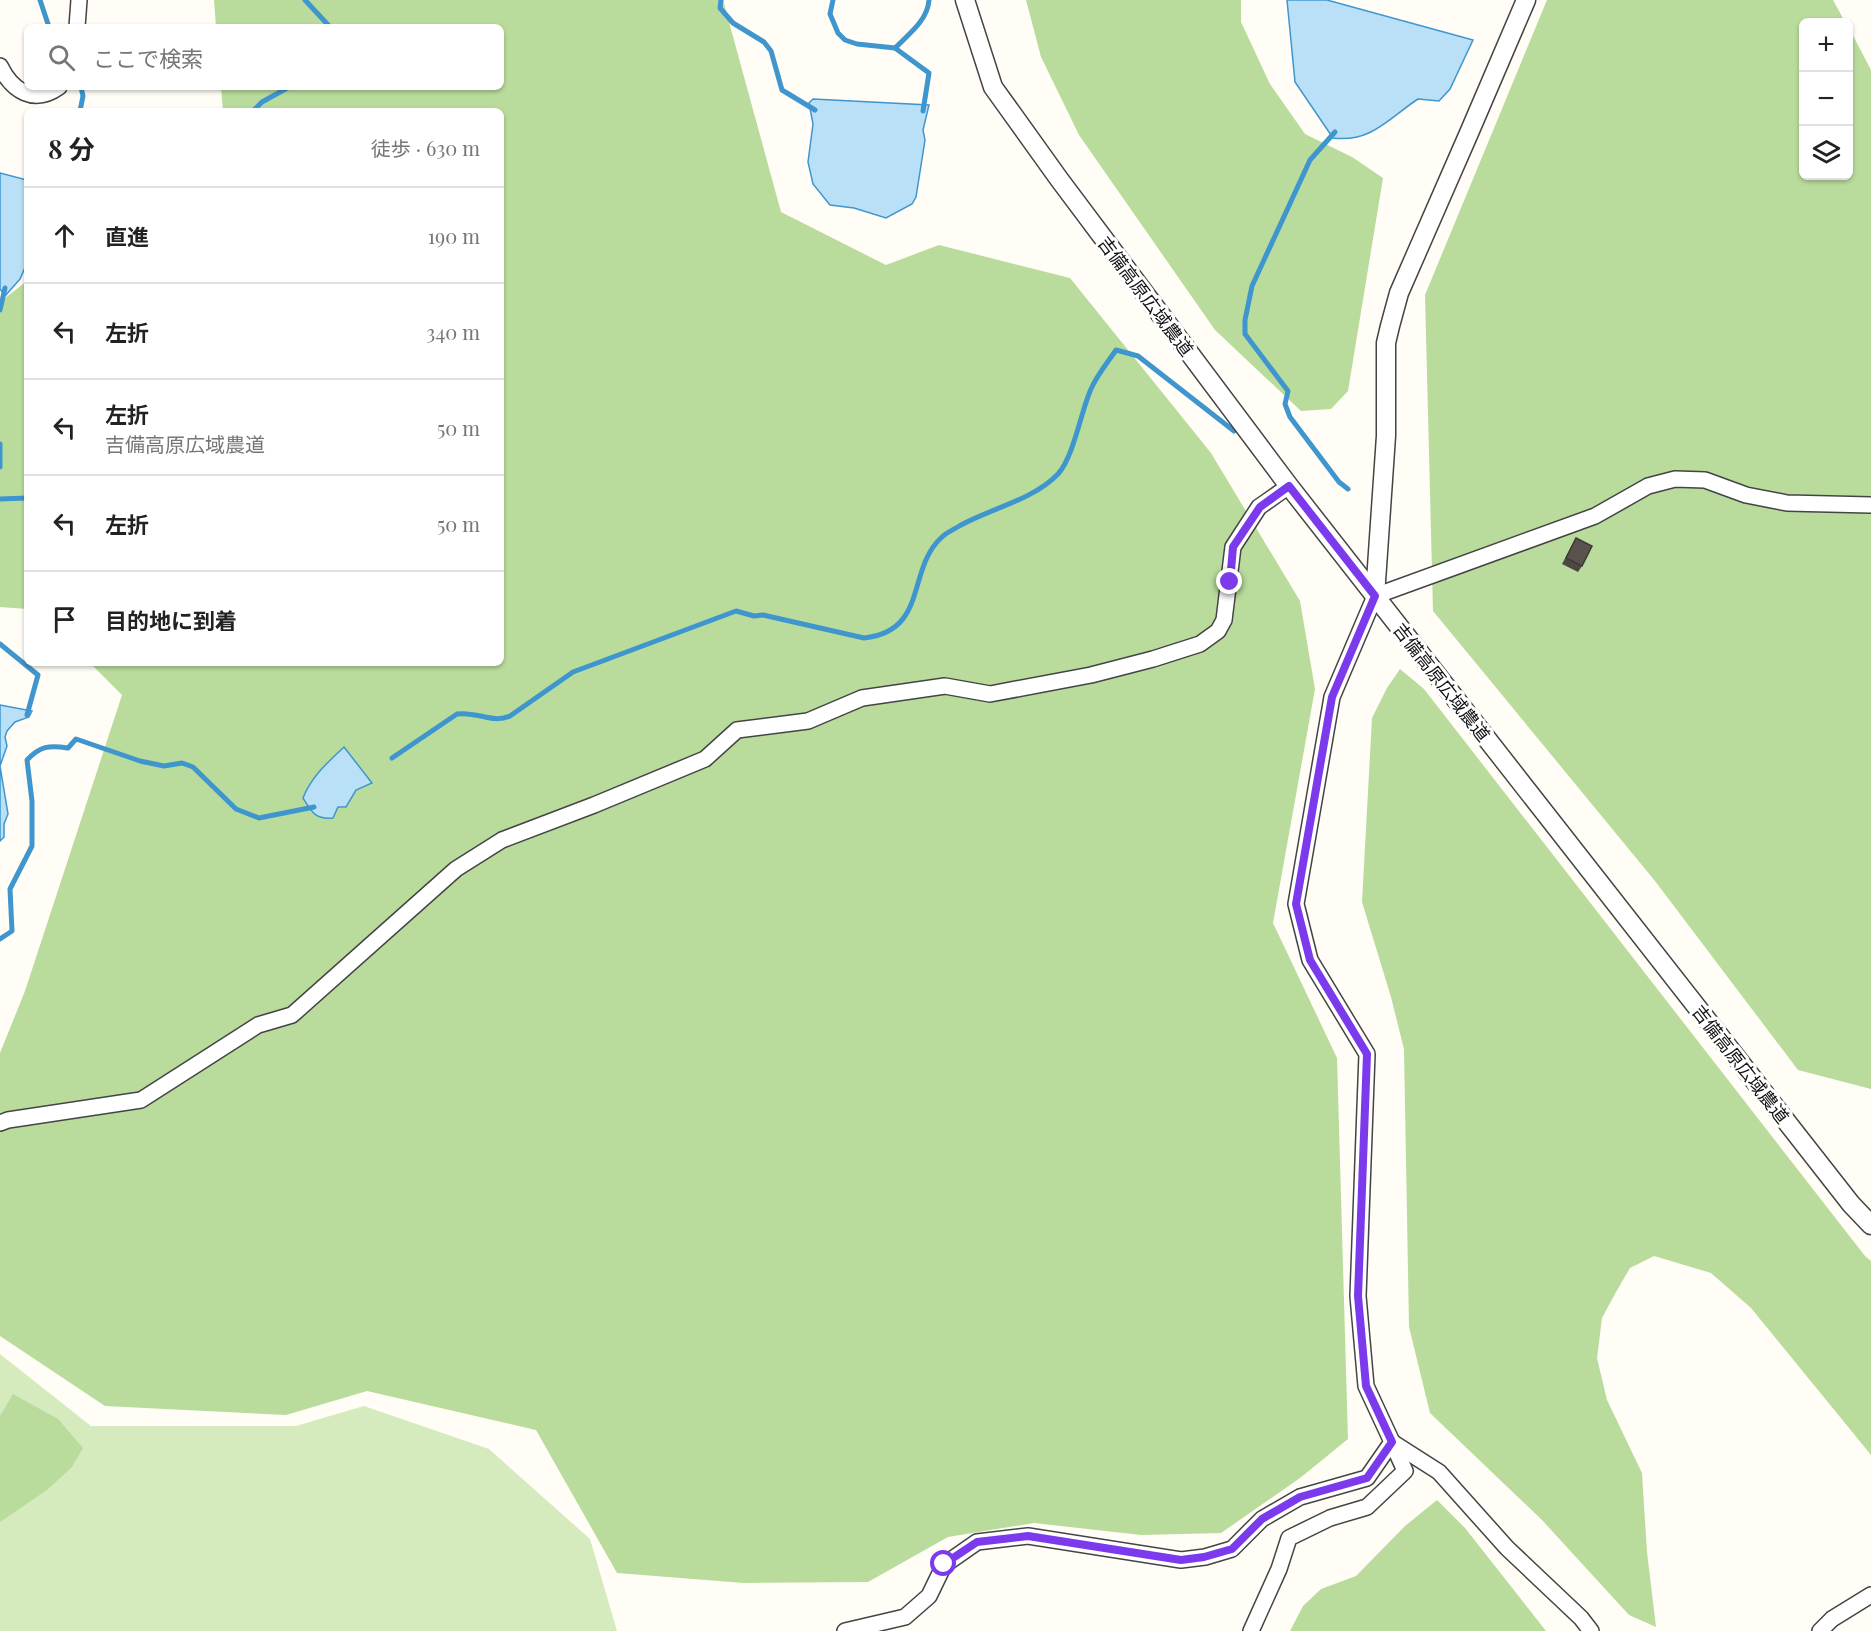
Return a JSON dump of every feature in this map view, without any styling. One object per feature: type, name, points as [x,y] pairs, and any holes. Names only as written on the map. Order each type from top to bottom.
[{"type":"street","points":[[77,24],[79,0]]},
{"type":"street","name":"吉備高原広域農道","points":[[965,0],[993,87],[1059,179],[1289,486],[1851,1204],[1871,1225]]},
{"type":"street","points":[[1251,1631],[1279,1569],[1289,1538],[1330,1518],[1367,1507],[1405,1471],[1366,1386],[1358,1296],[1367,1054],[1310,960],[1296,904],[1332,697],[1375,596],[1386,436],[1386,343],[1390,326],[1399,293],[1526,0]]},
{"type":"street","points":[[0,66],[14,88],[34,96],[48,95],[55,90]]},
{"type":"street","points":[[1375,596],[1595,516],[1648,486],[1675,479],[1705,480],[1746,495],[1787,503],[1871,505]]},
{"type":"street","points":[[0,1123],[141,1100],[258,1025],[292,1015],[456,869],[474,857],[502,840],[705,759],[737,730],[808,721],[862,698],[945,686],[990,694],[1091,675],[1200,644],[1218,631],[1224,621],[1233,547],[1260,507],[1289,486]]},
{"type":"street","points":[[845,1631],[904,1617],[929,1596],[944,1564],[977,1542],[1028,1536],[1181,1560],[1204,1557],[1232,1549],[1262,1519],[1300,1497],[1367,1478],[1392,1442]]},
{"type":"street","points":[[1392,1442],[1439,1472],[1507,1548],[1581,1618],[1591,1631]]},
{"type":"street","points":[[1820,1631],[1832,1620],[1871,1595]]},
{"type":"green space","points":[[214,0],[723,0],[781,212],[886,265],[939,245],[1070,278],[1211,453],[1300,601],[1315,689],[1273,923],[1337,1058],[1348,1439],[1300,1478],[1221,1533],[1141,1535],[1034,1523],[948,1537],[868,1582],[744,1583],[617,1573],[536,1430],[367,1391],[286,1415],[105,1406],[0,1336],[0,1053],[25,991],[122,695],[93,666],[504,666],[504,108],[223,108],[221,90],[504,90],[504,24],[216,24]]},
{"type":"green space","points":[[1026,0],[1241,0],[1241,22],[1270,84],[1305,134],[1352,157],[1383,178],[1348,391],[1331,409],[1301,411],[1215,330],[1079,135],[1041,57]]},
{"type":"green space","points":[[1547,0],[1833,0],[1843,18],[1799,18],[1799,180],[1853,180],[1853,36],[1871,70],[1871,1089],[1798,1070],[1655,881],[1433,611],[1425,295]]},
{"type":"green space","points":[[24,283],[24,609],[0,607],[0,302]]},
{"type":"green space","points":[[1400,669],[1424,689],[1871,1261],[1871,1455],[1751,1308],[1711,1273],[1654,1256],[1630,1268],[1602,1318],[1597,1358],[1607,1400],[1642,1473],[1647,1552],[1656,1627],[1629,1615],[1542,1520],[1430,1413],[1409,1327],[1404,1049],[1362,902],[1372,718],[1387,688]]},
{"type":"green space","points":[[0,1354],[91,1426],[296,1426],[364,1406],[489,1449],[590,1539],[617,1631],[0,1631]]},
{"type":"green space","points":[[13,1394],[58,1419],[83,1448],[72,1467],[47,1490],[0,1522],[0,1416]]},
{"type":"green space","points":[[1437,1500],[1465,1528],[1546,1631],[1290,1631],[1303,1606],[1321,1589],[1356,1576],[1405,1526]]},
{"type":"water","points":[[1287,0],[1327,0],[1473,40],[1450,89],[1439,101],[1418,99],[1369,133],[1346,139],[1333,138],[1295,82]]},
{"type":"water","points":[[813,99],[929,105],[923,130],[925,140],[916,197],[912,204],[886,218],[854,208],[830,205],[813,184],[808,162],[813,124],[809,103]]},
{"type":"water","points":[[0,173],[24,179],[24,270],[20,279],[5,296],[0,289]]},
{"type":"water","points":[[0,705],[32,711],[29,717],[15,722],[7,731],[5,737],[7,746],[0,766]]},
{"type":"water","points":[[344,747],[372,783],[356,790],[346,807],[338,807],[333,818],[322,818],[311,811],[303,798],[315,777]]},
{"type":"water","points":[[0,766],[8,814],[4,824],[4,837],[0,841]]},
{"type":"building","points":[[1576,538],[1592,546],[1582,566],[1566,558]]},
{"type":"waterway","points":[[40,0],[48,24]]},
{"type":"waterway","points":[[305,0],[327,24]]},
{"type":"waterway","points":[[721,0],[720,8],[733,23],[764,42],[771,51],[782,90],[815,110]]},
{"type":"waterway","points":[[833,0],[830,14],[838,33],[845,40],[857,44],[895,48]]},
{"type":"waterway","points":[[923,111],[929,73],[895,48],[921,21],[929,0]]},
{"type":"waterway","points":[[81,108],[82,90]]},
{"type":"waterway","points":[[256,108],[284,90]]},
{"type":"waterway","points":[[1335,132],[1310,160],[1252,286],[1245,320],[1245,334],[1288,391],[1285,404],[1290,417],[1339,482],[1348,489]]},
{"type":"waterway","points":[[0,310],[5,288]]},
{"type":"waterway","points":[[392,758],[457,714],[472,714],[497,719],[510,716],[573,672],[736,611],[864,638],[885,633],[899,624],[908,611],[924,565],[931,550],[942,537],[973,519],[1037,491],[1058,474],[1073,445],[1091,389],[1116,350],[1138,356],[1234,431]]},
{"type":"waterway","points":[[0,444],[0,467]]},
{"type":"waterway","points":[[0,499],[24,498]]},
{"type":"waterway","points":[[0,644],[24,664]]},
{"type":"waterway","points":[[27,666],[38,675],[27,715]]},
{"type":"waterway","points":[[0,939],[12,931],[10,889],[32,846],[32,801],[27,760],[41,749],[68,748],[76,739],[140,761],[164,766],[182,763],[193,767],[236,809],[259,818],[314,807]]},
{"type":"route","points":[[944,1564],[977,1542],[1028,1536],[1181,1560],[1204,1557],[1232,1549],[1262,1519],[1300,1497],[1367,1478],[1392,1442],[1366,1386],[1358,1296],[1367,1054],[1310,960],[1296,904],[1332,697],[1375,596],[1289,486],[1260,507],[1233,547],[1230,582]]}]
